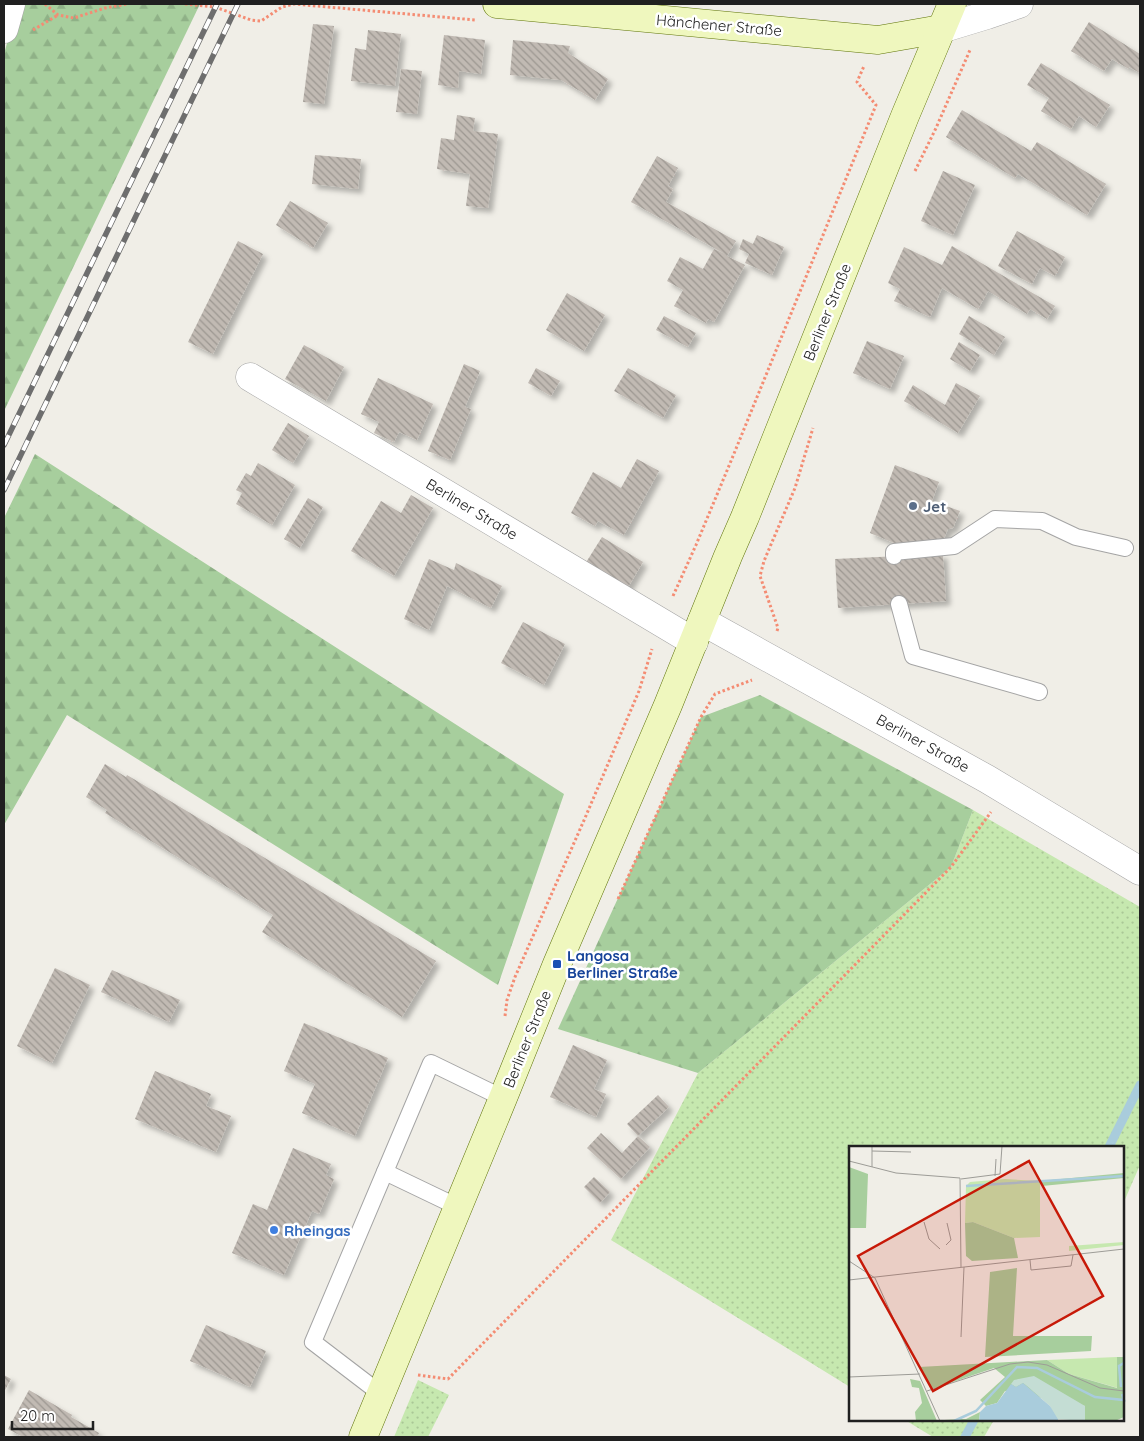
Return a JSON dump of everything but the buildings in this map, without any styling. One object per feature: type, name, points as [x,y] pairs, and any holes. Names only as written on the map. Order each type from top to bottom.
[{"type":"main road","name":"Hänchener Straße","points":[[496,4],[878,40],[940,30]]},
{"type":"main road","name":"Berliner Straße","points":[[363,1437],[557,964],[698,632],[952,4]]},
{"type":"street","points":[[4,29],[10,4]]},
{"type":"street","points":[[940,30],[1019,4]]},
{"type":"street","name":"Berliner Straße","points":[[250,377],[698,632],[768,658],[882,720],[1005,789],[1140,871]]},
{"type":"lane","points":[[894,556],[894,552],[954,546],[996,519],[1042,521],[1076,537],[1126,548]]},
{"type":"lane","points":[[899,604],[913,656],[1039,692]]},
{"type":"lane","points":[[385,1384],[313,1342],[431,1063],[503,1098]]},
{"type":"lane","points":[[385,1172],[458,1207]]},
{"type":"path","points":[[45,4],[58,15],[74,18],[105,8],[127,4]]},
{"type":"path","points":[[185,4],[215,7],[251,20]]},
{"type":"path","points":[[911,179],[987,16]]},
{"type":"path","points":[[696,545],[876,105],[857,82],[878,40]]},
{"type":"path","points":[[615,904],[701,717],[714,694],[758,677],[768,658],[778,628],[760,576],[764,561],[795,488],[813,426]]},
{"type":"path","points":[[773,521],[780,524]]},
{"type":"path","points":[[515,977],[639,691]]},
{"type":"path","points":[[385,1384],[413,1375],[448,1380],[951,867],[996,805],[1005,789]]},
{"type":"path","points":[[531,940],[536,942]]},
{"type":"green space","points":[[18,4],[200,4],[4,411],[4,54]]},
{"type":"green space","points":[[35,454],[564,794],[498,985],[67,715],[4,825],[4,518]]},
{"type":"green space","points":[[760,695],[973,810],[951,867],[698,1073],[558,1029],[701,717]]},
{"type":"green space","points":[[973,810],[1140,907],[1140,1165],[1124,1202],[1124,1146],[849,1146],[849,1386],[611,1240],[698,1073],[951,867]]},
{"type":"green space","points":[[418,1380],[449,1395],[428,1437],[394,1437]]},
{"type":"green space","points":[[907,1421],[993,1421],[984,1437],[933,1437]]},
{"type":"waterway","points":[[1110,1146],[1140,1085]]},
{"type":"waterway","points":[[965,1437],[973,1421]]},
{"type":"railway","points":[[4,445],[217,4]]},
{"type":"railway","points":[[4,490],[238,4]]},
{"type":"place","name":"Jet","points":[[913,506]]},
{"type":"place","name":"Langosa Berliner Straße","points":[[557,964]]},
{"type":"place","name":"Rheingas","points":[[274,1230]]}]
